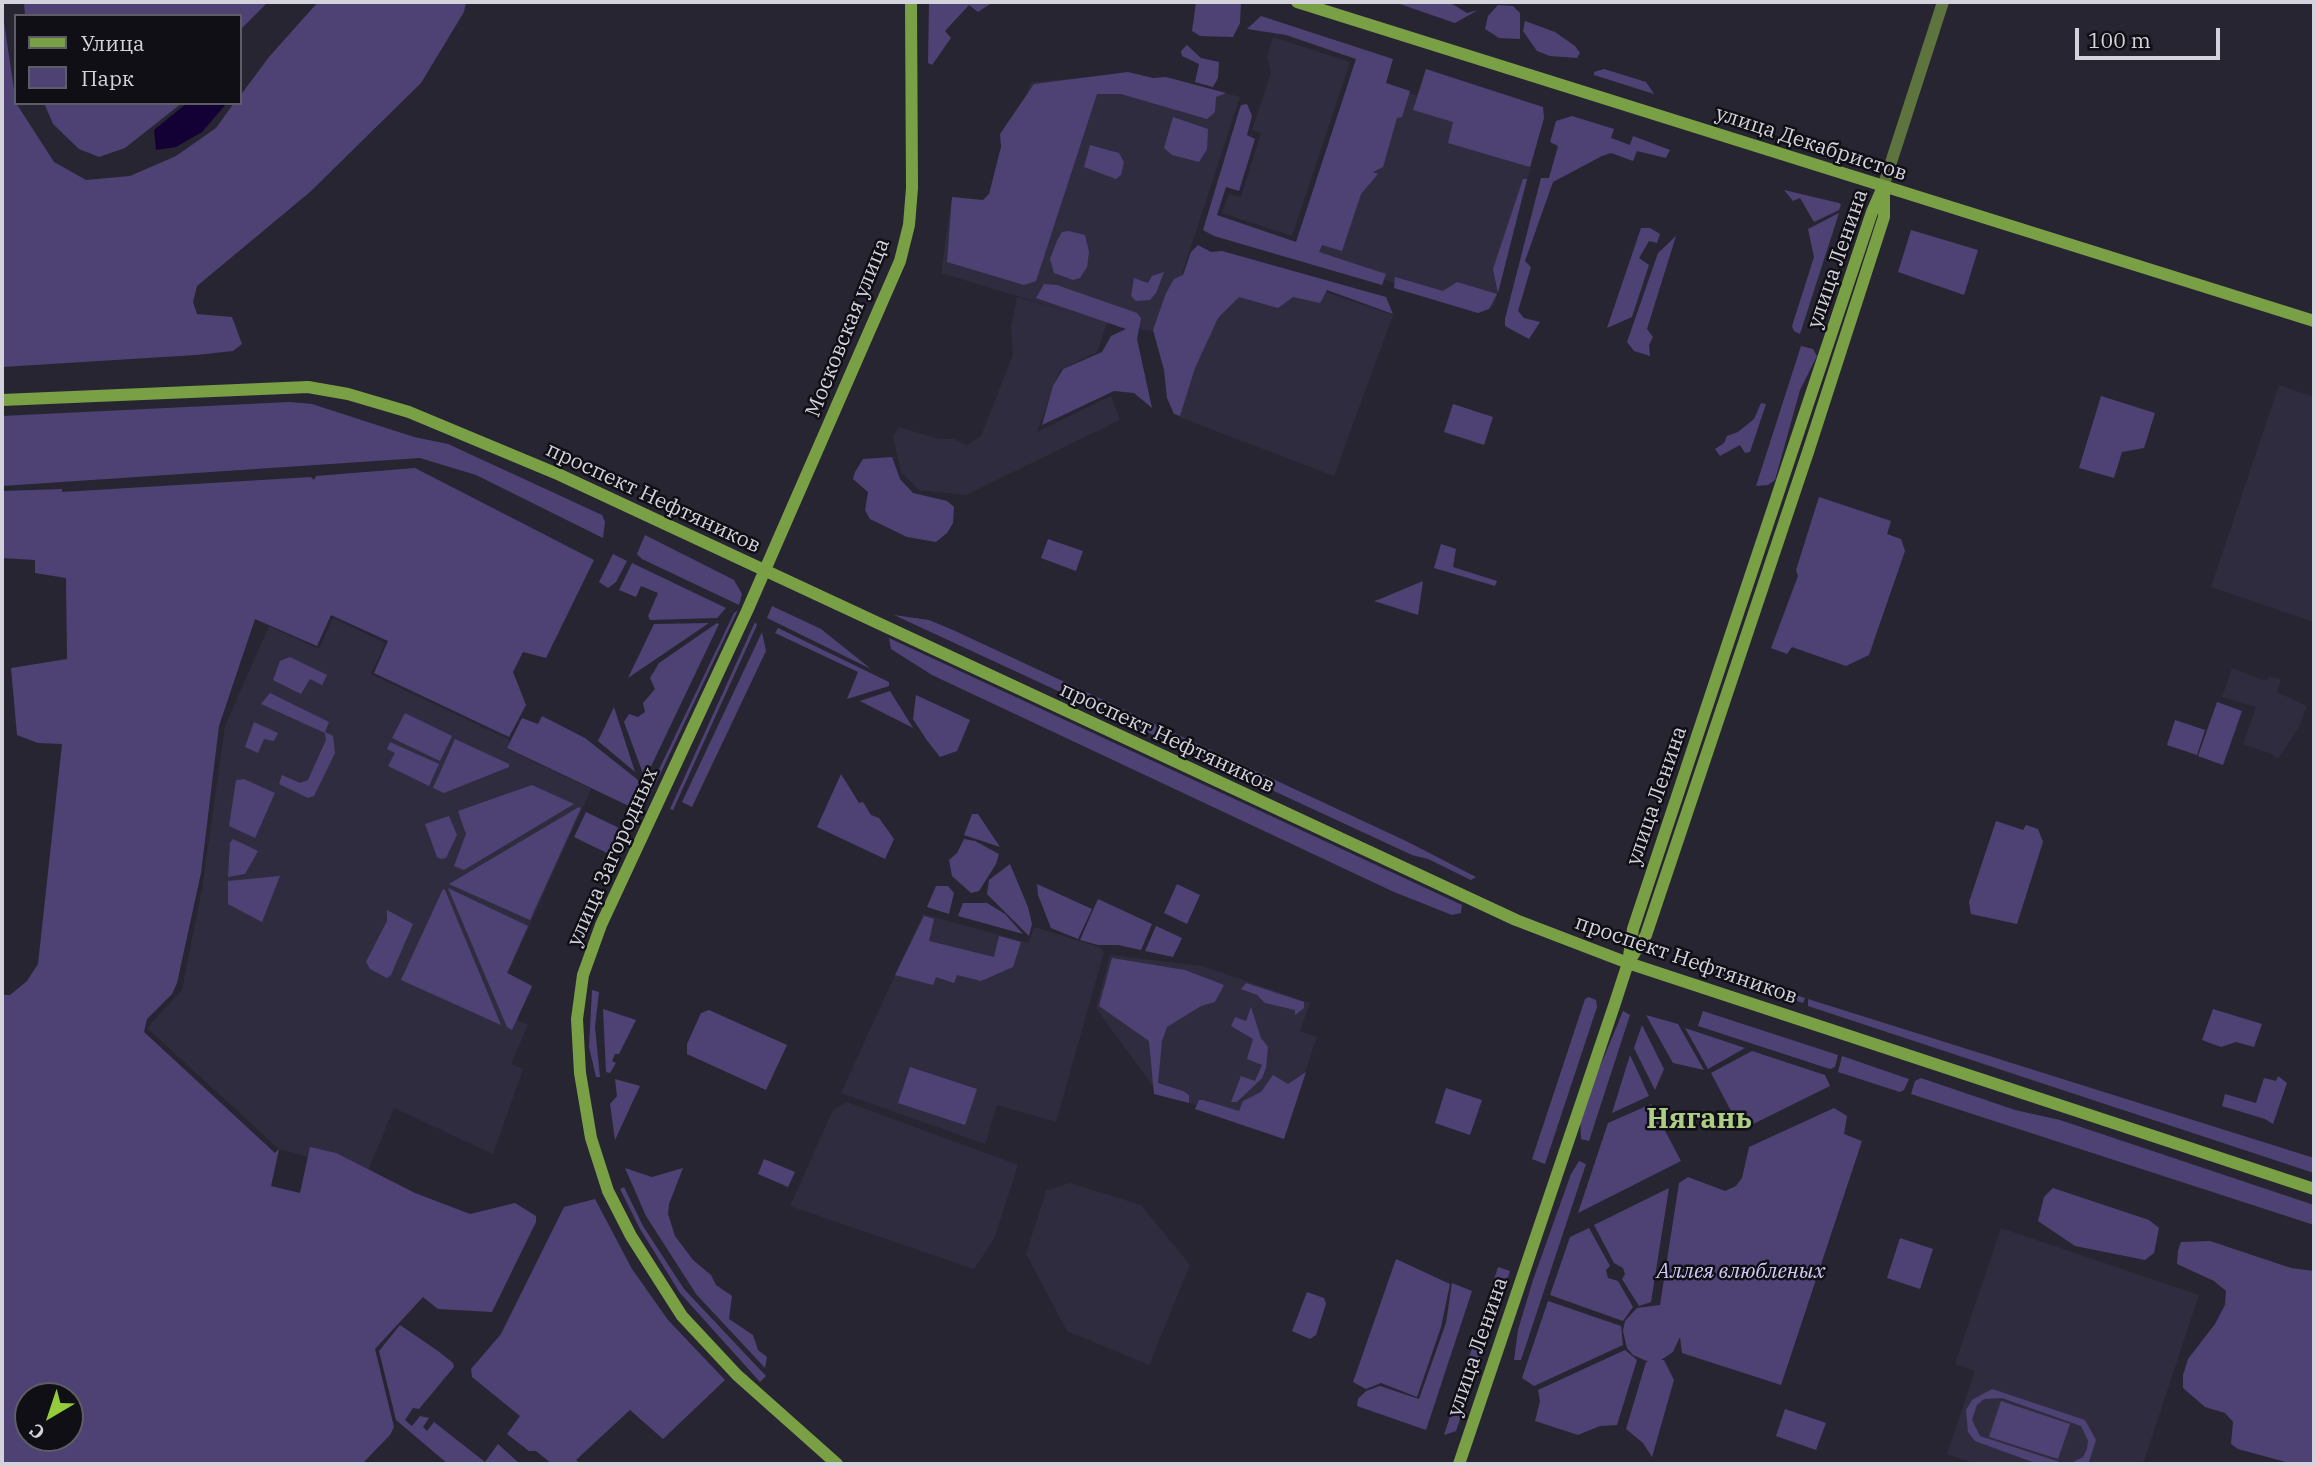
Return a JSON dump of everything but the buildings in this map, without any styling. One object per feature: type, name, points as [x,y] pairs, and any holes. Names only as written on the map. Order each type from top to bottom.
[{"type":"main road","name":"Московская улица","points":[[764,572],[903,252],[912,188],[911,2]]},
{"type":"main road","name":"улица Декабристов","points":[[1297,2],[2314,321]]},
{"type":"main road","name":"улица Ленина","points":[[1459,1464],[1628,963],[1633,929],[1872,212],[1883,187]]},
{"type":"main road","name":"улица Ленина","points":[[1628,963],[1646,935],[1885,217],[1883,187]]},
{"type":"main road","name":"проспект Нефтяников","points":[[2,400],[308,387],[348,394],[409,412],[492,445],[1504,915],[1628,963],[2314,1189]]},
{"type":"main road","points":[[1786,472],[1799,477]]},
{"type":"main road","name":"улица Загородных","points":[[764,572],[594,942],[580,992],[578,1054],[586,1117],[602,1174],[631,1236],[659,1284],[682,1316],[737,1375],[836,1464]]},
{"type":"main road","points":[[1717,677],[1730,682]]},
{"type":"street","points":[[1883,187],[1943,2]]},
{"type":"shaded area","points":[[1273,37],[1350,62],[1292,236],[1222,213],[1229,194],[1241,197],[1261,133],[1252,130],[1271,73],[1267,57]]},
{"type":"shaded area","points":[[1426,75],[1545,114],[1494,305],[1484,311],[1315,258],[1369,81],[1419,96]]},
{"type":"shaded area","points":[[1095,77],[1203,87],[1240,97],[1182,274],[1157,332],[1107,323],[1097,352],[1060,370],[1037,432],[1111,396],[1120,420],[966,495],[919,490],[901,472],[893,436],[899,427],[939,439],[954,439],[967,445],[981,436],[1013,355],[1011,327],[1017,297],[1087,317],[941,273],[951,202],[989,205],[1031,82]]},
{"type":"shaded area","points":[[185,105],[225,105],[202,132],[176,147],[156,150],[154,130]]},
{"type":"shaded area","points":[[1273,274],[1393,315],[1334,476],[1179,417],[1212,307]]},
{"type":"shaded area","points":[[2279,385],[2314,397],[2314,622],[2211,587]]},
{"type":"shaded area","points":[[333,618],[385,643],[371,674],[510,740],[507,749],[591,789],[508,973],[533,986],[517,1020],[528,1025],[511,1064],[523,1069],[493,1154],[394,1108],[367,1173],[279,1149],[147,1028],[182,990],[202,889],[225,726],[269,626],[319,649]]},
{"type":"shaded area","points":[[2232,668],[2266,681],[2269,676],[2281,680],[2277,692],[2307,706],[2300,725],[2278,759],[2243,744],[2256,707],[2222,697]]},
{"type":"shaded area","points":[[923,914],[1029,943],[1034,927],[1099,947],[1104,952],[1056,1122],[997,1105],[985,1144],[841,1093]]},
{"type":"shaded area","points":[[1110,955],[1202,966],[1310,1003],[1300,1031],[1317,1037],[1283,1135],[1157,1092],[1096,1008]]},
{"type":"shaded area","points":[[847,1102],[1018,1165],[994,1239],[974,1269],[790,1206],[833,1110]]},
{"type":"shaded area","points":[[1070,1183],[1141,1205],[1190,1265],[1149,1365],[1067,1331],[1026,1254],[1046,1191]]},
{"type":"shaded area","points":[[2001,1228],[2199,1295],[2143,1464],[1976,1464],[1947,1454],[1975,1371],[1955,1364]]},
{"type":"green space","points":[[24,2],[268,2],[242,28],[242,14],[25,14]]},
{"type":"green space","points":[[318,2],[466,2],[464,12],[421,83],[310,192],[197,286],[193,302],[197,314],[232,317],[242,344],[233,351],[196,355],[2,367],[2,9],[14,105],[17,105],[54,162],[86,180],[130,176],[176,156],[216,128],[233,105],[242,105],[242,93],[269,57]]},
{"type":"green space","points":[[929,2],[993,2],[978,12],[969,5],[945,31],[951,38],[932,65],[928,63]]},
{"type":"green space","points":[[1196,2],[1241,4],[1240,23],[1233,37],[1200,36],[1192,31]]},
{"type":"green space","points":[[1394,2],[1449,2],[1467,13],[1478,10],[1455,23]]},
{"type":"green space","points":[[1498,5],[1513,6],[1520,13],[1520,39],[1499,38],[1485,29],[1488,16]]},
{"type":"green space","points":[[1261,16],[1393,59],[1386,83],[1410,91],[1402,117],[1397,118],[1383,167],[1373,172],[1378,174],[1361,194],[1342,251],[1322,245],[1319,252],[1386,274],[1382,285],[1214,236],[1203,230],[1241,105],[1247,104],[1252,116],[1247,135],[1255,139],[1239,191],[1226,187],[1217,215],[1296,242],[1356,59],[1286,35],[1247,29]]},
{"type":"green space","points":[[1525,21],[1555,32],[1575,46],[1580,53],[1577,58],[1550,56],[1537,51],[1523,31]]},
{"type":"green space","points":[[1187,45],[1201,58],[1219,62],[1218,78],[1213,87],[1195,82],[1199,64],[1182,56],[1181,51]]},
{"type":"green space","points":[[1426,69],[1543,107],[1544,118],[1530,167],[1448,143],[1453,122],[1413,110]]},
{"type":"green space","points":[[1604,69],[1646,82],[1654,94],[1594,75],[1594,72]]},
{"type":"green space","points":[[1128,72],[1153,78],[1166,77],[1226,93],[1216,97],[1215,112],[1207,119],[1121,94],[1097,94],[1036,281],[1024,285],[947,262],[952,197],[983,200],[989,194],[1001,147],[1000,134],[1034,84]]},
{"type":"green space","points":[[45,105],[179,105],[125,148],[99,157],[79,149],[53,124]]},
{"type":"green space","points":[[1572,116],[1614,129],[1611,138],[1630,145],[1633,136],[1670,150],[1666,158],[1637,151],[1633,161],[1611,153],[1553,182],[1525,261],[1531,267],[1518,311],[1524,318],[1540,322],[1529,339],[1505,326],[1505,319],[1541,178],[1549,178],[1558,146],[1550,142],[1556,121]]},
{"type":"green space","points":[[1173,117],[1208,129],[1207,149],[1199,162],[1172,155],[1164,148]]},
{"type":"green space","points":[[1090,145],[1119,153],[1124,162],[1121,175],[1116,179],[1084,167]]},
{"type":"green space","points":[[1523,179],[1527,179],[1498,293],[1493,269]]},
{"type":"green space","points":[[1784,190],[1841,205],[1839,210],[1814,222],[1800,198],[1793,201]]},
{"type":"green space","points":[[1839,213],[1800,334],[1794,331],[1792,326],[1814,257],[1808,229]]},
{"type":"green space","points":[[1641,228],[1650,228],[1660,234],[1657,243],[1649,241],[1639,258],[1649,265],[1632,317],[1607,328]]},
{"type":"green space","points":[[1911,230],[1978,250],[1964,295],[1898,272]]},
{"type":"green space","points":[[1062,232],[1085,235],[1089,252],[1087,267],[1080,278],[1073,280],[1054,273],[1050,259]]},
{"type":"green space","points":[[1676,236],[1647,329],[1653,337],[1649,345],[1650,356],[1634,351],[1627,342],[1658,253]]},
{"type":"green space","points":[[1198,245],[1211,252],[1222,251],[1386,297],[1393,314],[1327,290],[1320,303],[1293,297],[1278,308],[1239,297],[1218,318],[1195,368],[1180,416],[1174,414],[1167,398],[1164,370],[1153,330],[1166,293],[1174,279],[1183,275],[1191,252]]},
{"type":"green space","points":[[1164,272],[1156,293],[1150,300],[1136,301],[1131,296],[1134,278],[1148,283],[1152,276]]},
{"type":"green space","points":[[1395,277],[1443,291],[1457,282],[1497,294],[1489,309],[1478,313],[1394,288]]},
{"type":"green space","points":[[1044,284],[1057,285],[1137,313],[1141,318],[1137,339],[1152,408],[1134,393],[1114,391],[1042,425],[1053,386],[1063,369],[1102,352],[1111,336],[1126,329],[1036,298]]},
{"type":"green space","points":[[1801,346],[1813,349],[1817,356],[1800,390],[1775,480],[1768,485],[1756,486]]},
{"type":"green space","points":[[2101,396],[2155,413],[2144,448],[2122,452],[2114,478],[2079,468]]},
{"type":"green space","points":[[289,402],[312,404],[414,437],[448,444],[602,515],[605,522],[603,538],[476,475],[420,458],[2,486],[2,416]]},
{"type":"green space","points":[[1761,403],[1766,404],[1750,452],[1745,453],[1740,445],[1720,456],[1715,449],[1724,443],[1727,436],[1738,432],[1754,419]]},
{"type":"green space","points":[[1453,404],[1493,417],[1484,445],[1444,432]]},
{"type":"green space","points":[[892,457],[900,479],[913,493],[947,501],[954,507],[953,523],[947,533],[936,542],[907,537],[870,519],[865,510],[868,492],[853,479],[855,472],[863,459]]},
{"type":"green space","points":[[415,468],[594,560],[546,658],[523,652],[513,672],[526,705],[509,737],[374,673],[388,641],[331,615],[317,646],[255,619],[219,726],[201,873],[177,983],[172,994],[147,1019],[144,1032],[275,1153],[279,1149],[271,1186],[300,1193],[310,1147],[336,1153],[415,1193],[470,1214],[515,1203],[536,1216],[536,1222],[492,1312],[438,1309],[423,1297],[375,1349],[394,1427],[390,1435],[362,1464],[2,1464],[2,995],[10,995],[27,981],[38,964],[62,744],[38,743],[17,735],[11,668],[67,659],[66,578],[35,573],[35,560],[2,558],[2,491],[62,489],[62,492],[311,477],[314,480],[316,476]]},
{"type":"green space","points":[[1819,497],[1891,521],[1887,534],[1901,539],[1905,551],[1869,655],[1846,666],[1792,647],[1787,654],[1771,648],[1798,576],[1796,570]]},
{"type":"green space","points":[[645,535],[734,580],[742,594],[739,605],[642,559],[637,554]]},
{"type":"green space","points":[[1048,539],[1083,551],[1076,571],[1041,558]]},
{"type":"green space","points":[[1441,544],[1456,549],[1453,567],[1497,581],[1495,586],[1434,568]]},
{"type":"green space","points":[[613,554],[627,561],[616,582],[608,588],[599,582]]},
{"type":"green space","points":[[632,563],[726,608],[717,618],[650,620],[648,616],[658,593],[641,586],[636,597],[619,590]]},
{"type":"green space","points":[[1423,581],[1418,615],[1374,601],[1380,599]]},
{"type":"green space","points":[[772,606],[821,629],[871,669],[767,618]]},
{"type":"green space","points":[[738,610],[646,804],[641,807],[734,613]]},
{"type":"green space","points":[[894,615],[929,620],[953,630],[1406,841],[1476,877],[1471,880],[1428,859],[1412,855]]},
{"type":"green space","points":[[755,622],[757,625],[673,810],[670,809]]},
{"type":"green space","points":[[709,623],[628,678],[654,624]]},
{"type":"green space","points":[[719,624],[645,779],[624,722],[629,714],[638,717],[645,712],[643,703],[655,689],[650,678],[659,663]]},
{"type":"green space","points":[[778,628],[889,682],[889,686],[847,699],[858,672],[775,633]]},
{"type":"green space","points":[[762,632],[766,651],[692,807],[682,802]]},
{"type":"green space","points":[[889,638],[1462,905],[1461,913],[1452,915],[1394,892],[932,675],[891,649]]},
{"type":"green space","points":[[290,657],[327,675],[322,685],[310,679],[301,694],[273,680],[280,661]]},
{"type":"green space","points":[[890,691],[913,728],[860,701]]},
{"type":"green space","points":[[270,693],[329,722],[325,732],[333,736],[335,753],[314,796],[308,798],[279,784],[282,775],[300,783],[308,780],[326,740],[325,733],[261,704]]},
{"type":"green space","points":[[916,695],[970,720],[957,751],[940,757],[926,739],[913,719]]},
{"type":"green space","points":[[2217,702],[2242,711],[2223,765],[2198,756]]},
{"type":"green space","points":[[614,707],[635,772],[598,741]]},
{"type":"green space","points":[[405,713],[452,736],[440,761],[392,738]]},
{"type":"green space","points":[[542,716],[585,738],[638,780],[640,789],[631,807],[507,748],[522,718],[538,724]]},
{"type":"green space","points":[[2175,720],[2205,730],[2197,755],[2167,745]]},
{"type":"green space","points":[[254,722],[278,733],[274,741],[264,739],[258,753],[245,747]]},
{"type":"green space","points":[[455,739],[509,764],[509,767],[444,793],[433,788]]},
{"type":"green space","points":[[390,742],[439,764],[429,786],[388,766],[395,753],[387,749]]},
{"type":"green space","points":[[841,774],[859,803],[863,802],[871,815],[879,818],[894,839],[885,859],[817,827]]},
{"type":"green space","points":[[244,779],[275,793],[255,838],[229,826],[236,780]]},
{"type":"green space","points":[[532,785],[574,804],[464,870],[454,866],[466,834],[458,811]]},
{"type":"green space","points":[[581,808],[530,920],[449,884]]},
{"type":"green space","points":[[586,812],[617,827],[621,832],[609,854],[574,837]]},
{"type":"green space","points":[[972,814],[978,814],[1000,847],[964,835]]},
{"type":"green space","points":[[449,816],[457,835],[446,858],[441,859],[437,857],[425,824]]},
{"type":"green space","points":[[1996,821],[2023,830],[2026,825],[2038,829],[2043,842],[2017,924],[1971,914],[1969,902]]},
{"type":"green space","points":[[233,839],[258,851],[245,874],[228,877],[230,843]]},
{"type":"green space","points":[[964,839],[975,841],[999,854],[996,864],[979,891],[971,893],[952,876],[949,860],[957,853]]},
{"type":"green space","points":[[1010,864],[1028,907],[1032,924],[1029,936],[987,894],[989,880]]},
{"type":"green space","points":[[280,876],[262,922],[228,904],[228,881]]},
{"type":"green space","points":[[1037,884],[1092,909],[1078,939],[1051,928],[1038,895]]},
{"type":"green space","points":[[1177,884],[1200,895],[1187,924],[1164,913]]},
{"type":"green space","points":[[936,886],[948,886],[954,893],[949,914],[927,907]]},
{"type":"green space","points":[[448,888],[528,926],[507,973],[532,986],[512,1030],[507,1027]]},
{"type":"green space","points":[[443,889],[445,890],[501,1025],[401,980]]},
{"type":"green space","points":[[1098,899],[1152,924],[1141,950],[1080,940]]},
{"type":"green space","points":[[963,903],[987,903],[1005,914],[1023,934],[958,916]]},
{"type":"green space","points":[[387,910],[413,924],[391,975],[387,978],[370,969],[366,962],[387,921]]},
{"type":"green space","points":[[924,916],[934,919],[929,941],[994,957],[999,936],[1021,942],[1013,967],[981,981],[957,975],[954,983],[936,977],[933,985],[895,975]]},
{"type":"green space","points":[[1156,926],[1182,938],[1173,957],[1145,951]]},
{"type":"green space","points":[[1678,955],[1805,998],[1803,1003],[1676,963]]},
{"type":"green space","points":[[1112,958],[1185,970],[1224,985],[1215,1002],[1201,1006],[1167,1027],[1162,1041],[1158,1083],[1183,1091],[1189,1095],[1189,1103],[1154,1094],[1149,1041],[1099,1006]]},
{"type":"green space","points":[[1246,983],[1304,1002],[1304,1008],[1295,1015],[1295,1010],[1265,1003],[1257,995],[1241,989]]},
{"type":"green space","points":[[592,990],[599,992],[595,1027],[600,1077],[596,1077],[589,1047]]},
{"type":"green space","points":[[1589,997],[1596,1000],[1597,1007],[1545,1164],[1532,1159],[1585,999]]},
{"type":"green space","points":[[1808,999],[2314,1158],[2314,1173],[1808,1006]]},
{"type":"green space","points":[[1251,1007],[1261,1038],[1268,1047],[1266,1068],[1262,1078],[1237,1102],[1231,1102],[1241,1076],[1255,1081],[1262,1065],[1247,1059],[1253,1039],[1231,1026],[1235,1017],[1246,1021]]},
{"type":"green space","points":[[603,1009],[636,1020],[619,1054],[615,1054],[612,1061],[616,1063],[610,1073],[606,1072]]},
{"type":"green space","points":[[2213,1009],[2262,1024],[2254,1047],[2236,1042],[2221,1047],[2202,1040]]},
{"type":"green space","points":[[709,1010],[787,1045],[766,1090],[687,1054],[687,1044],[701,1013]]},
{"type":"green space","points":[[1623,1011],[1630,1015],[1589,1141],[1581,1139],[1580,1115]]},
{"type":"green space","points":[[1703,1011],[1838,1055],[1835,1067],[1830,1069],[1698,1026]]},
{"type":"green space","points":[[1646,1015],[1678,1024],[1704,1070],[1673,1063]]},
{"type":"green space","points":[[1642,1025],[1664,1069],[1655,1090],[1634,1048]]},
{"type":"green space","points":[[1685,1028],[1745,1048],[1708,1069]]},
{"type":"green space","points":[[1752,1051],[1825,1075],[1830,1086],[1741,1130],[1711,1073]]},
{"type":"green space","points":[[1630,1055],[1649,1096],[1612,1113]]},
{"type":"green space","points":[[1842,1056],[1909,1079],[1904,1090],[1900,1092],[1838,1072]]},
{"type":"green space","points":[[910,1067],[977,1089],[965,1125],[898,1103]]},
{"type":"green space","points":[[1306,1072],[1284,1139],[1195,1109],[1199,1100],[1203,1100],[1239,1111],[1243,1101],[1261,1092],[1273,1075],[1288,1084]]},
{"type":"green space","points":[[2278,1076],[2287,1083],[2273,1124],[2222,1106],[2225,1094],[2256,1103],[2264,1078],[2276,1081]]},
{"type":"green space","points":[[1921,1078],[2015,1110],[2060,1120],[2314,1205],[2314,1225],[1911,1094],[1915,1081]]},
{"type":"green space","points":[[615,1079],[640,1086],[615,1140],[610,1104],[617,1096]]},
{"type":"green space","points":[[1446,1088],[1482,1100],[1470,1135],[1435,1123]]},
{"type":"green space","points":[[1651,1104],[1681,1161],[1578,1213],[1608,1123]]},
{"type":"green space","name":"Аллея влюбленых","points":[[1834,1108],[1847,1116],[1844,1134],[1862,1141],[1781,1385],[1682,1353],[1680,1337],[1673,1352],[1661,1360],[1664,1360],[1674,1380],[1652,1457],[1643,1443],[1626,1429],[1646,1362],[1649,1362],[1633,1355],[1627,1348],[1623,1331],[1625,1321],[1637,1308],[1660,1305],[1679,1183],[1688,1177],[1725,1191],[1736,1186],[1742,1178],[1749,1147]]},
{"type":"green space","points":[[764,1159],[795,1172],[788,1187],[758,1174]]},
{"type":"green space","points":[[1579,1161],[1586,1164],[1521,1360],[1514,1360],[1518,1330],[1533,1280],[1571,1174]]},
{"type":"green space","points":[[625,1168],[652,1177],[683,1168],[669,1204],[668,1214],[675,1236],[693,1260],[711,1275],[716,1285],[732,1296],[729,1319],[753,1335],[758,1350],[767,1357],[765,1368],[696,1294],[646,1216]]},
{"type":"green space","points":[[624,1187],[643,1226],[684,1289],[766,1376],[760,1382],[680,1293],[640,1229],[620,1189]]},
{"type":"green space","points":[[1669,1188],[1651,1302],[1639,1306],[1622,1279],[1625,1274],[1623,1268],[1614,1263],[1594,1225]]},
{"type":"green space","points":[[2053,1188],[2149,1220],[2159,1228],[2154,1253],[2145,1260],[2075,1246],[2038,1221],[2044,1197]]},
{"type":"green space","points":[[595,1199],[632,1269],[668,1320],[725,1380],[663,1439],[630,1410],[576,1460],[580,1464],[552,1464],[507,1434],[520,1416],[472,1377],[471,1369],[501,1334],[564,1207]]},
{"type":"green space","points":[[1589,1228],[1610,1266],[1606,1270],[1608,1278],[1618,1281],[1633,1307],[1623,1321],[1550,1295],[1570,1237]]},
{"type":"green space","points":[[1900,1238],[1933,1249],[1920,1289],[1887,1278]]},
{"type":"green space","points":[[2210,1241],[2291,1268],[2314,1271],[2314,1464],[2293,1464],[2238,1449],[2231,1444],[2233,1422],[2225,1413],[2205,1407],[2183,1388],[2183,1375],[2188,1359],[2215,1324],[2225,1305],[2226,1291],[2214,1281],[2177,1264],[2178,1251],[2181,1242]]},
{"type":"green space","points":[[1396,1259],[1450,1284],[1441,1327],[1417,1397],[1381,1383],[1366,1389],[1353,1382]]},
{"type":"green space","points":[[1498,1267],[1510,1271],[1456,1431],[1444,1435]]},
{"type":"green space","points":[[1452,1283],[1472,1291],[1426,1430],[1357,1406],[1358,1399],[1366,1391],[1380,1386],[1419,1399],[1446,1323]]},
{"type":"green space","points":[[1307,1292],[1324,1298],[1326,1304],[1316,1335],[1310,1339],[1292,1331]]},
{"type":"green space","points":[[1548,1301],[1621,1326],[1623,1345],[1534,1386],[1522,1378]]},
{"type":"green space","points":[[400,1325],[438,1351],[453,1363],[454,1367],[419,1409],[413,1408],[405,1420],[412,1426],[420,1416],[429,1418],[423,1427],[427,1431],[434,1422],[485,1462],[498,1444],[520,1464],[448,1464],[396,1420],[379,1351]]},
{"type":"green space","points":[[1625,1350],[1637,1360],[1617,1425],[1600,1426],[1578,1435],[1535,1421],[1540,1401],[1538,1390]]},
{"type":"green space","points":[[1992,1389],[2085,1420],[2096,1440],[2089,1462],[2069,1464],[2083,1457],[2087,1449],[2088,1441],[2081,1426],[2002,1398],[1984,1399],[1977,1405],[1972,1420],[1980,1436],[2066,1464],[2038,1464],[1975,1441],[1968,1432],[1966,1410],[1972,1400]]},
{"type":"green space","points":[[2001,1401],[2070,1424],[2058,1459],[1989,1437]]},
{"type":"green space","points":[[1785,1409],[1826,1423],[1816,1450],[1776,1436]]},
{"type":"district","name":"Нягань","points":[[1699,1120]]}]
